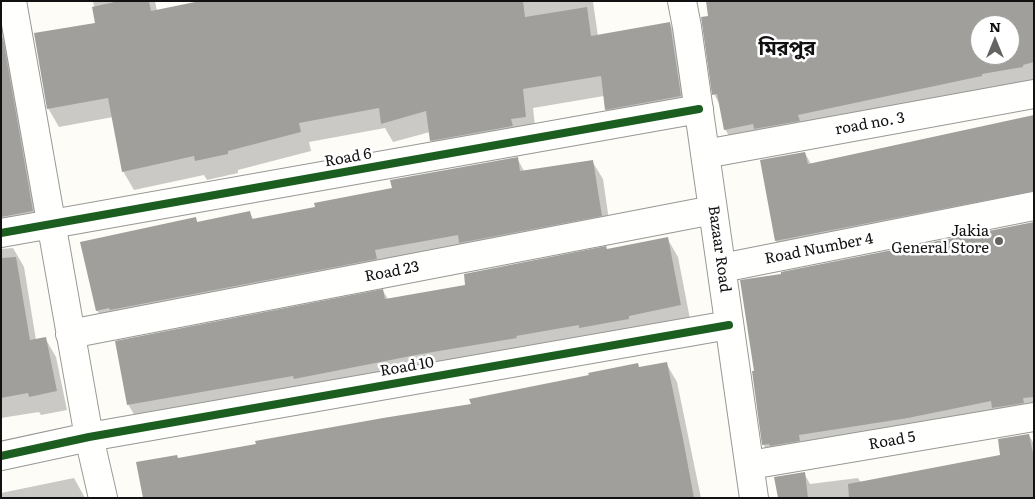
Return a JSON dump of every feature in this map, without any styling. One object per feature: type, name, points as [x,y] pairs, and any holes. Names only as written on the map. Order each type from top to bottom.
[{"type":"street","points":[[12,1],[50,225],[89,436],[103,498]]},
{"type":"street","name":"Bazaar Road","points":[[682,1],[754,498]]},
{"type":"street","name":"road no. 3","points":[[705,154],[1034,94]]},
{"type":"street","name":"Road 6","points":[[1,233],[699,109]]},
{"type":"street","name":"Road Number 4","points":[[722,268],[1034,206]]},
{"type":"street","name":"Road 23","points":[[70,334],[713,210]]},
{"type":"street","name":"Road 10","points":[[1,456],[89,436],[729,325]]},
{"type":"street","name":"Road 5","points":[[750,465],[1034,417]]},
{"type":"building","points":[[119,1],[149,1],[151,11],[200,1],[523,1],[525,17],[587,7],[591,36],[670,22],[681,96],[605,110],[601,76],[523,89],[526,117],[511,119],[513,126],[430,141],[426,111],[381,124],[379,108],[299,123],[301,132],[228,151],[228,154],[195,161],[194,156],[122,172],[108,98],[47,109],[34,33],[95,23],[92,7]]},
{"type":"building","points":[[706,1],[1034,1],[1034,62],[1023,65],[1023,67],[982,74],[982,76],[798,115],[800,121],[754,129],[753,124],[724,130],[717,94],[712,95],[701,17],[708,16]]},
{"type":"building","points":[[1,38],[3,38],[33,211],[1,217]]},
{"type":"building","points":[[1034,115],[1034,191],[775,241],[760,160],[805,152],[808,164]]},
{"type":"building","points":[[518,157],[520,171],[593,160],[602,216],[459,243],[458,235],[375,250],[377,259],[110,310],[109,308],[96,311],[80,242],[196,217],[197,222],[250,211],[252,219],[315,207],[314,203],[392,188],[390,180]]},
{"type":"building","points":[[1034,222],[1034,397],[1023,398],[1024,403],[992,408],[991,401],[908,418],[799,435],[800,441],[770,446],[769,444],[762,445],[752,371],[754,371],[740,280],[781,274],[781,272]]},
{"type":"building","points":[[668,237],[681,305],[629,316],[629,319],[579,328],[579,325],[516,336],[517,338],[421,354],[294,379],[293,376],[127,405],[115,341],[383,289],[385,299],[465,285],[464,274],[606,246],[607,249]]},
{"type":"building","points":[[16,257],[30,340],[46,337],[57,391],[29,397],[28,393],[1,398],[1,258]]},
{"type":"building","points":[[667,362],[694,498],[143,498],[136,462],[177,455],[178,458],[256,444],[255,441],[471,404],[469,399],[589,375],[588,373],[638,363],[639,367]]},
{"type":"building","points":[[1029,434],[1034,458],[1034,498],[849,498],[848,484],[1000,455],[998,439]]},
{"type":"building","points":[[805,472],[808,498],[778,498],[774,477]]},
{"type":"cycle path","points":[[1,233],[699,109]]},
{"type":"cycle path","points":[[1,456],[89,437],[729,325]]},
{"type":"place","name":"Jakia General Store","points":[[999,241]]},
{"type":"district","name":"মিরপুর","points":[[787,49]]}]
